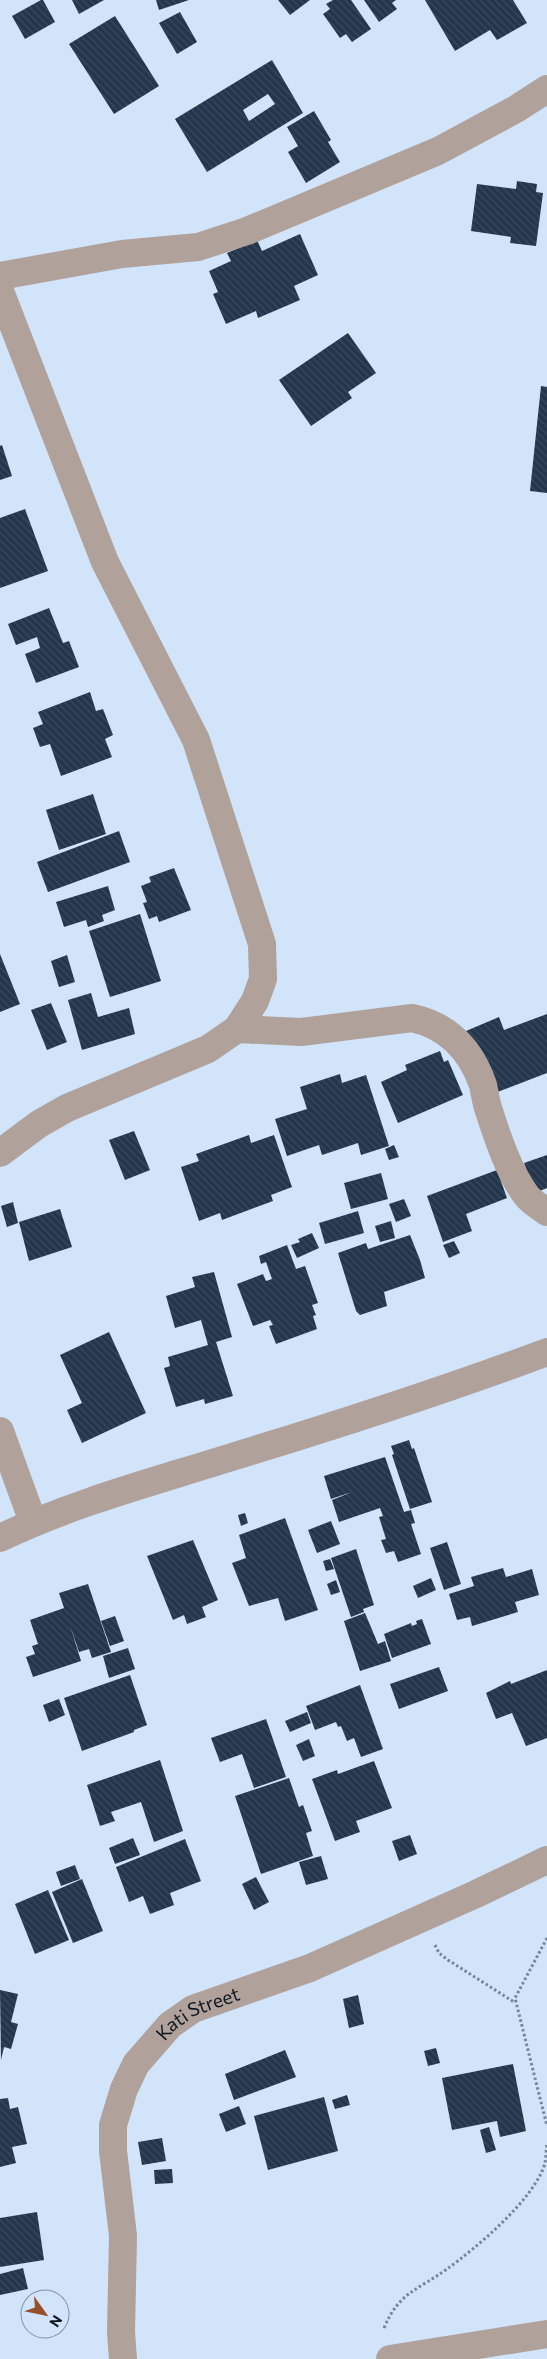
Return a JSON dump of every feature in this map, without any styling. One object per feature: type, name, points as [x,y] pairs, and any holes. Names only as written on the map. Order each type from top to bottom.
[{"type":"street","points":[[0,276],[122,254],[198,246],[247,231],[438,151],[516,109],[547,89]]},
{"type":"street","points":[[0,290],[105,562],[196,740],[262,944],[263,979],[255,1001],[237,1029],[208,1049],[66,1108],[39,1124],[0,1153]]},
{"type":"street","points":[[237,1029],[301,1032],[412,1018],[423,1020],[446,1032],[460,1043],[474,1061],[483,1087],[488,1110],[516,1178],[527,1196],[547,1212]]},
{"type":"street","points":[[0,1538],[33,1522],[410,1400],[547,1352]]},
{"type":"street","points":[[0,1431],[33,1522]]},
{"type":"street","name":"Kati Street","points":[[123,2359],[121,2332],[123,2236],[113,2151],[114,2125],[124,2089],[136,2064],[170,2025],[193,2009],[310,1968],[547,1860]]},
{"type":"street","points":[[386,2347],[547,2334]]},
{"type":"path","points":[[426,1916],[439,1953],[515,2002]]},
{"type":"path","points":[[547,1938],[517,1994],[515,2002],[547,2126]]},
{"type":"path","points":[[386,2347],[391,2311],[412,2289],[445,2270],[490,2236],[529,2192],[545,2164],[547,2144]]},
{"type":"building","points":[[43,0],[55,22],[25,39],[12,16]]},
{"type":"building","points":[[72,0],[104,0],[79,14]]},
{"type":"building","points":[[156,0],[189,0],[159,10]]},
{"type":"building","points":[[278,0],[310,0],[290,15]]},
{"type":"building","points":[[333,0],[351,0],[371,29],[352,42],[346,34],[340,38],[323,14],[330,9],[326,4]]},
{"type":"building","points":[[364,0],[396,0],[392,3],[397,9],[379,22]]},
{"type":"building","points":[[425,0],[513,0],[527,23],[497,40],[490,30],[455,51]]},
{"type":"building","points":[[180,12],[197,42],[177,54],[159,23]]},
{"type":"building","points":[[115,16],[159,86],[114,114],[69,44]]},
{"type":"building","points":[[272,60],[303,113],[207,172],[175,119]],"holes":[[[268,94],[275,104],[249,121],[243,110]]]},
{"type":"building","points":[[314,111],[331,140],[328,142],[340,162],[306,183],[288,152],[298,146],[287,127]]},
{"type":"building","points":[[517,181],[537,184],[536,192],[543,193],[536,246],[510,243],[511,237],[471,231],[477,184],[516,189]]},
{"type":"building","points":[[300,234],[318,275],[294,286],[300,300],[258,318],[256,311],[226,324],[213,294],[218,292],[209,271],[231,261],[227,253],[257,240],[262,251]]},
{"type":"building","points":[[348,333],[376,373],[348,392],[352,398],[311,426],[279,380]]},
{"type":"building","points":[[541,386],[547,387],[547,493],[530,491]]},
{"type":"building","points":[[2,445],[12,476],[0,480],[0,446]]},
{"type":"building","points":[[25,509],[48,571],[0,588],[0,518]]},
{"type":"building","points":[[49,608],[63,643],[69,641],[79,667],[36,683],[25,654],[40,648],[37,637],[16,645],[8,624]]},
{"type":"building","points":[[90,692],[96,711],[103,709],[113,735],[105,739],[112,757],[61,776],[50,744],[40,747],[33,728],[43,724],[38,712]]},
{"type":"building","points":[[93,794],[106,834],[59,850],[46,810]]},
{"type":"building","points":[[119,831],[130,862],[48,892],[37,862]]},
{"type":"building","points":[[174,868],[191,910],[159,922],[157,916],[149,919],[143,903],[147,902],[141,886],[151,882],[149,877]]},
{"type":"building","points":[[108,886],[115,910],[102,915],[104,921],[88,927],[86,920],[64,927],[56,902]]},
{"type":"building","points":[[140,914],[161,981],[110,997],[89,931]]},
{"type":"building","points":[[0,954],[20,1004],[0,1012]]},
{"type":"building","points":[[67,955],[75,982],[59,987],[51,961]]},
{"type":"building","points":[[91,993],[98,1017],[129,1008],[135,1034],[82,1050],[68,1000]]},
{"type":"building","points":[[51,1003],[67,1042],[47,1050],[31,1010]]},
{"type":"building","points":[[547,1014],[547,1073],[492,1094],[466,1031],[499,1017],[504,1030]]},
{"type":"building","points":[[440,1051],[444,1062],[448,1060],[463,1095],[398,1123],[381,1082],[407,1070],[405,1065]]},
{"type":"building","points":[[340,1074],[342,1083],[366,1075],[389,1146],[361,1155],[358,1143],[322,1155],[319,1145],[287,1156],[275,1119],[307,1109],[300,1087]]},
{"type":"building","points":[[134,1131],[150,1170],[125,1180],[109,1140]]},
{"type":"building","points":[[249,1135],[251,1143],[274,1135],[292,1187],[271,1195],[273,1201],[222,1220],[220,1213],[199,1221],[181,1167],[199,1161],[196,1154]]},
{"type":"building","points":[[394,1145],[399,1157],[389,1160],[385,1149]]},
{"type":"building","points":[[547,1155],[547,1188],[535,1193],[524,1163]]},
{"type":"building","points":[[497,1170],[507,1198],[466,1214],[472,1231],[443,1242],[427,1196]]},
{"type":"building","points":[[381,1173],[388,1199],[351,1209],[344,1183]]},
{"type":"building","points":[[404,1199],[411,1216],[396,1222],[389,1204]]},
{"type":"building","points":[[13,1202],[18,1223],[7,1227],[1,1206]]},
{"type":"building","points":[[60,1209],[72,1247],[29,1261],[19,1222]]},
{"type":"building","points":[[358,1211],[364,1233],[325,1244],[319,1223]]},
{"type":"building","points":[[391,1221],[395,1238],[380,1242],[375,1226]]},
{"type":"building","points":[[312,1233],[319,1248],[297,1258],[291,1245],[300,1242],[298,1239]]},
{"type":"building","points":[[410,1235],[425,1278],[384,1292],[387,1306],[360,1315],[356,1311],[338,1253],[366,1243],[368,1249]]},
{"type":"building","points":[[454,1241],[460,1253],[449,1258],[443,1245]]},
{"type":"building","points":[[287,1245],[296,1269],[305,1266],[318,1303],[312,1305],[316,1315],[313,1316],[317,1329],[276,1344],[269,1326],[273,1325],[270,1320],[253,1326],[237,1284],[263,1274],[266,1281],[272,1279],[266,1262],[261,1264],[259,1256]]},
{"type":"building","points":[[214,1272],[232,1337],[216,1342],[233,1396],[205,1404],[204,1399],[176,1407],[164,1368],[170,1366],[168,1357],[208,1345],[201,1320],[175,1328],[166,1296],[195,1287],[192,1277]]},
{"type":"building","points":[[109,1332],[146,1413],[82,1443],[67,1410],[82,1403],[60,1355]]},
{"type":"building","points":[[409,1440],[412,1449],[414,1448],[432,1502],[410,1509],[392,1455],[394,1454],[391,1446]]},
{"type":"building","points":[[385,1457],[404,1512],[411,1510],[415,1523],[411,1524],[421,1554],[398,1562],[394,1551],[386,1553],[381,1540],[386,1539],[379,1517],[383,1516],[380,1508],[339,1522],[332,1500],[352,1492],[331,1499],[324,1476]]},
{"type":"building","points":[[245,1513],[248,1523],[241,1526],[238,1515]]},
{"type":"building","points":[[285,1518],[318,1610],[285,1621],[278,1598],[249,1606],[232,1563],[246,1558],[239,1535]]},
{"type":"building","points":[[331,1521],[340,1544],[317,1553],[308,1530]]},
{"type":"building","points":[[193,1540],[218,1600],[202,1607],[206,1617],[187,1624],[184,1615],[173,1620],[147,1556]]},
{"type":"building","points":[[447,1542],[461,1584],[444,1590],[430,1548]]},
{"type":"building","points":[[356,1549],[374,1605],[363,1609],[364,1612],[351,1617],[331,1558]]},
{"type":"building","points":[[330,1559],[334,1569],[326,1571],[323,1561]]},
{"type":"building","points":[[503,1568],[506,1577],[532,1569],[539,1595],[515,1602],[518,1612],[472,1626],[470,1617],[457,1620],[449,1594],[474,1586],[471,1577]]},
{"type":"building","points":[[431,1578],[436,1590],[418,1598],[413,1586]]},
{"type":"building","points":[[336,1580],[340,1592],[331,1595],[327,1584]]},
{"type":"building","points":[[88,1584],[111,1652],[92,1658],[89,1649],[79,1652],[70,1625],[81,1661],[33,1677],[26,1657],[35,1654],[32,1646],[38,1644],[30,1620],[64,1608],[59,1593]]},
{"type":"building","points":[[365,1613],[378,1644],[385,1641],[391,1661],[360,1671],[344,1621]]},
{"type":"building","points":[[115,1616],[124,1641],[110,1646],[101,1621]]},
{"type":"building","points":[[422,1619],[431,1644],[392,1658],[384,1634],[411,1623],[412,1626],[417,1624],[416,1621]]},
{"type":"building","points":[[128,1648],[135,1669],[109,1678],[103,1656]]},
{"type":"building","points":[[439,1667],[448,1691],[399,1709],[390,1684]]},
{"type":"building","points":[[547,1670],[547,1738],[526,1746],[512,1713],[496,1719],[486,1693],[510,1681],[511,1684]]},
{"type":"building","points":[[130,1675],[147,1725],[134,1730],[134,1732],[82,1751],[64,1698]]},
{"type":"building","points":[[360,1685],[383,1749],[361,1757],[354,1738],[347,1741],[341,1726],[338,1727],[336,1722],[315,1730],[306,1706]]},
{"type":"building","points":[[59,1699],[65,1715],[49,1722],[43,1705]]},
{"type":"building","points":[[307,1712],[311,1723],[290,1732],[285,1721]]},
{"type":"building","points":[[266,1719],[286,1777],[254,1788],[242,1754],[220,1762],[211,1738]]},
{"type":"building","points":[[309,1739],[315,1756],[303,1761],[296,1745]]},
{"type":"building","points":[[160,1760],[183,1831],[154,1842],[141,1802],[111,1812],[115,1821],[100,1826],[87,1785]]},
{"type":"building","points":[[374,1761],[392,1808],[356,1821],[360,1832],[335,1841],[312,1779],[337,1770],[338,1774]]},
{"type":"building","points":[[289,1778],[299,1807],[303,1805],[312,1831],[306,1833],[313,1856],[261,1874],[235,1796]]},
{"type":"building","points":[[410,1835],[417,1854],[399,1861],[392,1841]]},
{"type":"building","points":[[133,1838],[140,1855],[115,1864],[109,1848]]},
{"type":"building","points":[[185,1839],[201,1881],[170,1893],[174,1905],[150,1914],[143,1896],[129,1902],[116,1867]]},
{"type":"building","points":[[321,1856],[328,1879],[306,1885],[299,1862]]},
{"type":"building","points":[[75,1865],[80,1879],[61,1886],[56,1872]]},
{"type":"building","points":[[256,1877],[269,1902],[254,1910],[242,1884]]},
{"type":"building","points":[[82,1879],[103,1931],[73,1943],[52,1892]]},
{"type":"building","points":[[48,1890],[69,1940],[35,1954],[15,1904]]},
{"type":"building","points":[[0,1990],[18,1994],[11,2022],[18,2024],[11,2049],[4,2047],[1,2060]]},
{"type":"building","points":[[358,1995],[364,2024],[349,2028],[343,1999]]},
{"type":"building","points":[[436,2048],[440,2063],[428,2066],[424,2051]]},
{"type":"building","points":[[285,2050],[296,2077],[234,2100],[225,2074]]},
{"type":"building","points":[[513,2064],[526,2131],[500,2137],[497,2121],[452,2130],[442,2078]]},
{"type":"building","points":[[347,2095],[350,2105],[335,2109],[332,2100]]},
{"type":"building","points":[[324,2097],[338,2151],[268,2170],[254,2116]]},
{"type":"building","points":[[8,2098],[10,2109],[18,2107],[27,2144],[12,2147],[16,2163],[0,2167],[0,2099]]},
{"type":"building","points":[[239,2106],[246,2124],[226,2132],[219,2114]]},
{"type":"building","points":[[489,2127],[496,2150],[486,2153],[480,2130]]},
{"type":"building","points":[[162,2138],[166,2161],[142,2165],[138,2142]]},
{"type":"building","points":[[172,2169],[173,2183],[155,2184],[154,2170]]},
{"type":"building","points":[[37,2212],[44,2260],[0,2267],[0,2218]]},
{"type":"building","points":[[23,2268],[28,2289],[20,2289],[20,2291],[0,2295],[0,2274]]}]
